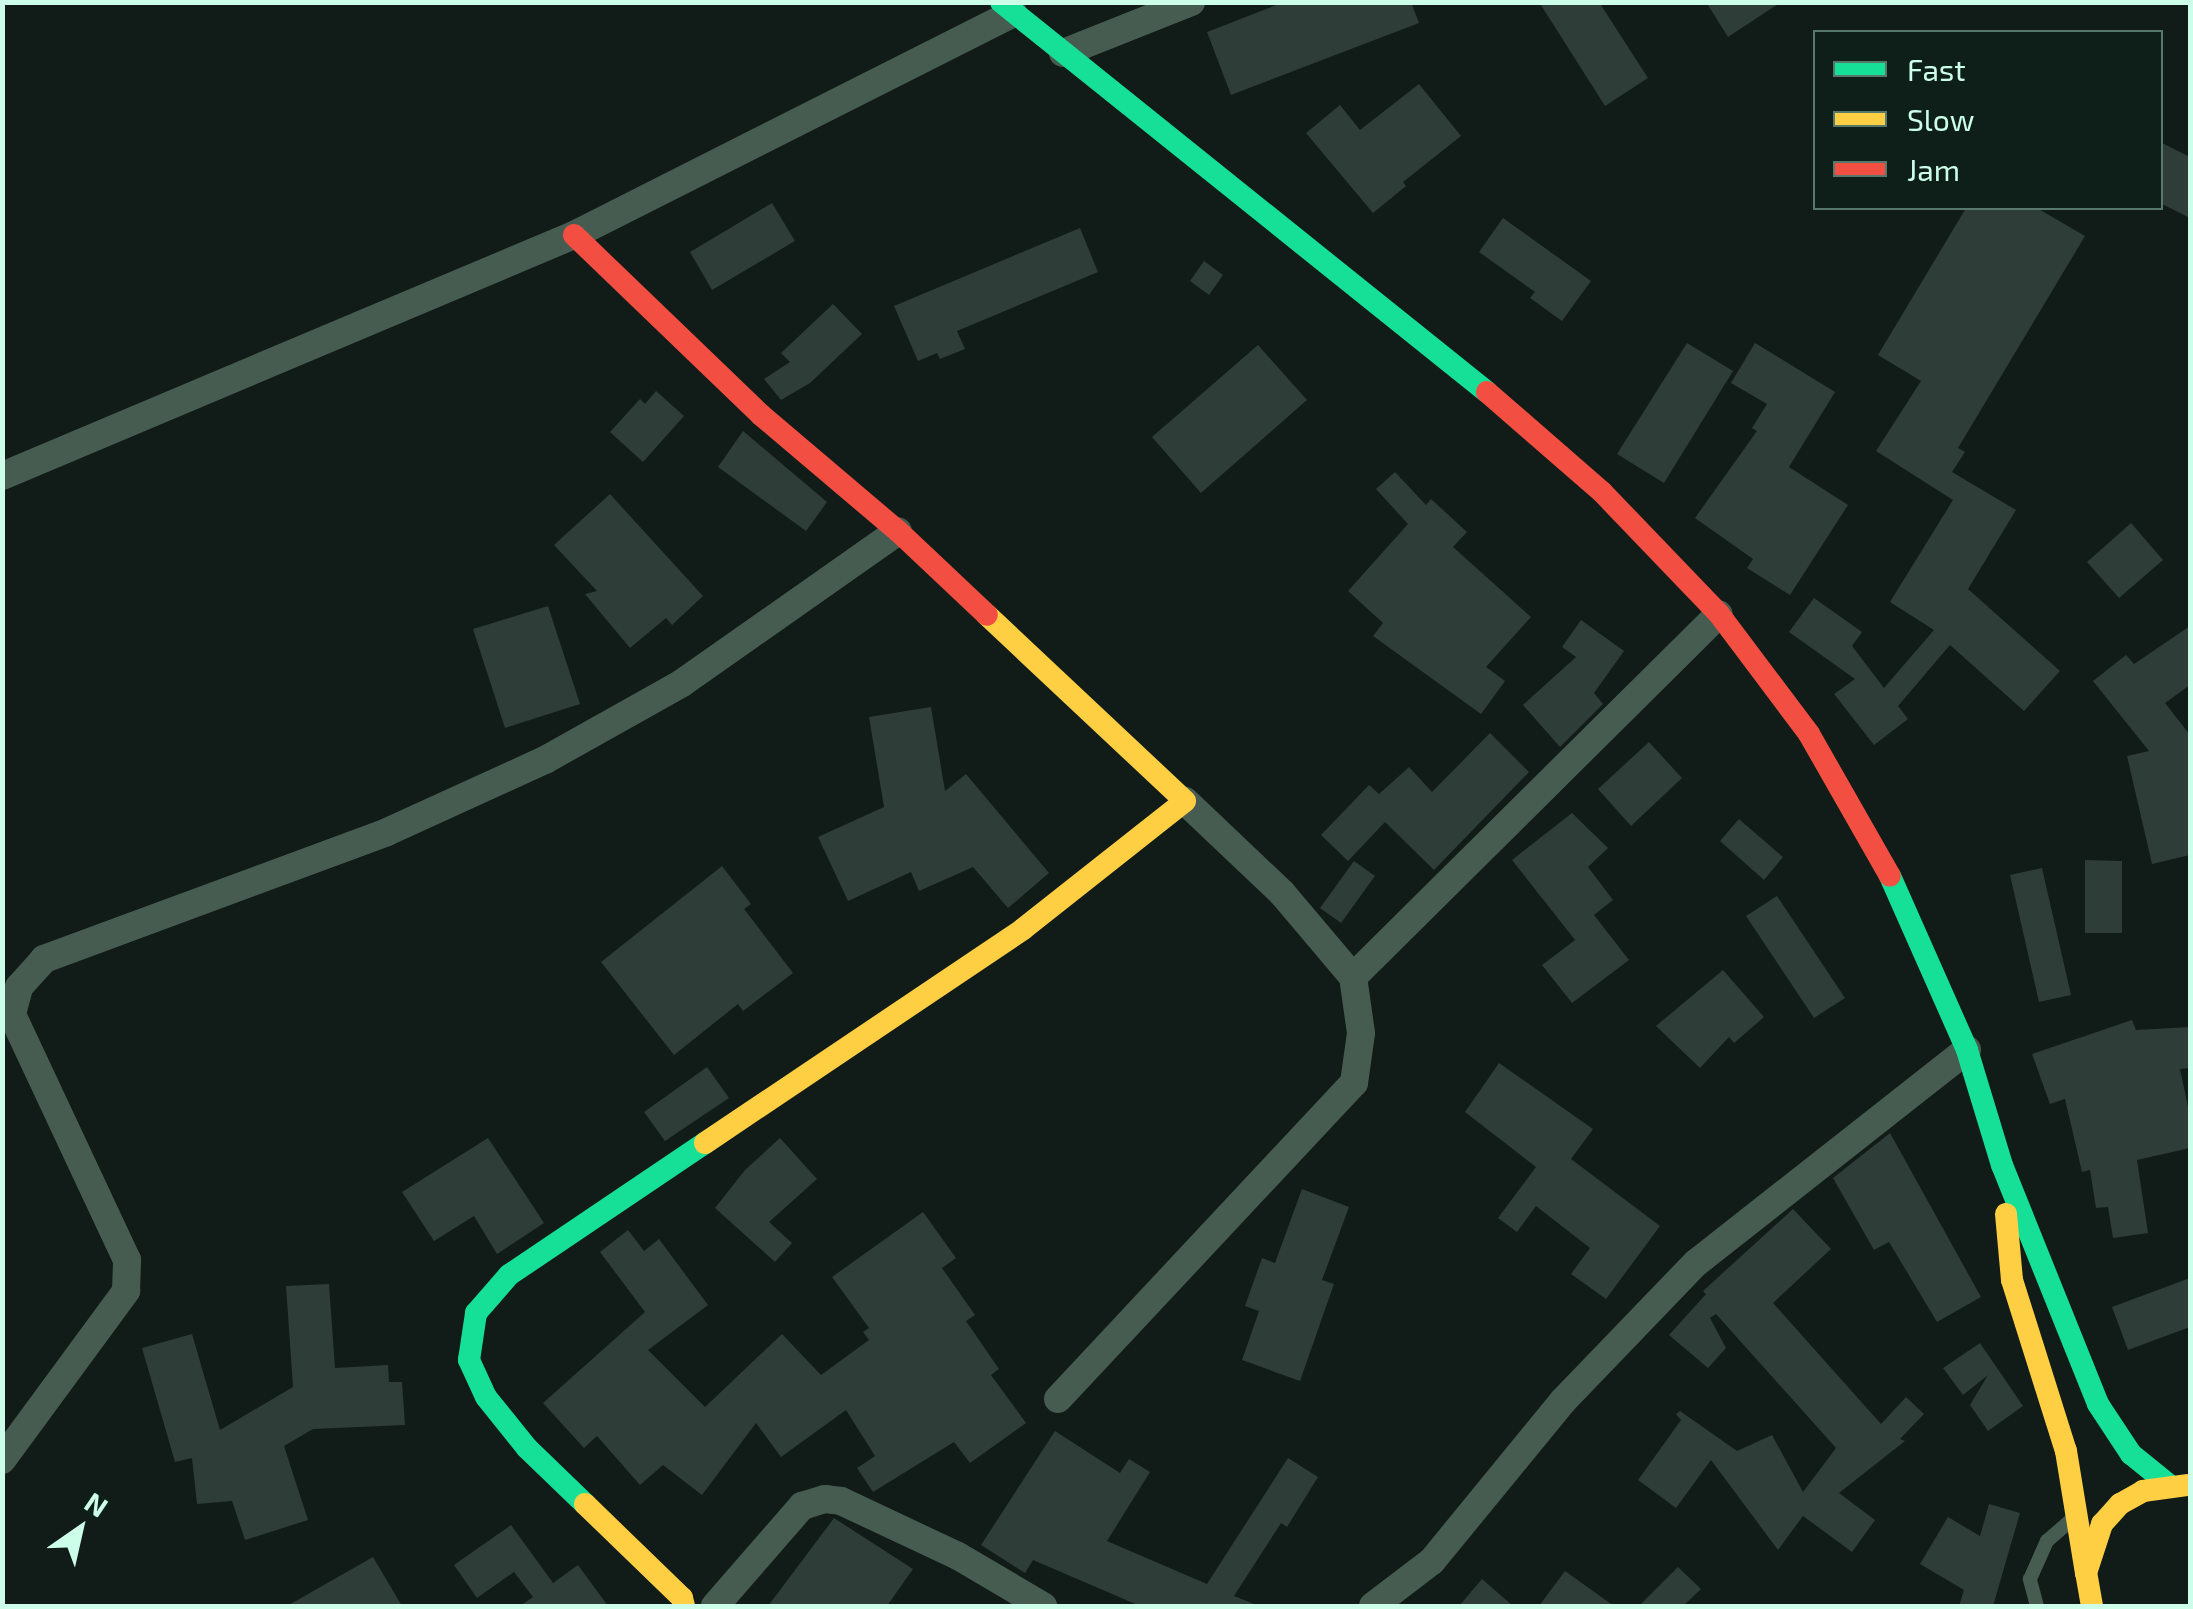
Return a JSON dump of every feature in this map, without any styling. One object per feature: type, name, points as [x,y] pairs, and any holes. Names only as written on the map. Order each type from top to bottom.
[{"type":"main road","points":[[1006,8],[1442,354],[1602,492],[1720,614],[1809,734],[1896,888],[1967,1050],[2002,1165],[2098,1404],[2131,1454],[2179,1485]]},
{"type":"main road","points":[[574,236],[761,415],[898,531],[1186,801],[1007,940],[509,1275],[476,1314],[469,1360],[486,1397],[526,1448],[682,1598],[684,1606]]},
{"type":"main road","points":[[2002,1165],[2012,1280],[2066,1451],[2090,1604]]},
{"type":"main road","points":[[2086,1573],[2091,1547],[2102,1524],[2120,1504],[2142,1491],[2179,1485]]},
{"type":"street","points":[[1063,53],[1192,2]]},
{"type":"street","points":[[2,476],[574,236],[1006,8]]},
{"type":"street","points":[[2,1460],[126,1291],[127,1260],[12,1014],[11,979],[44,959],[386,832],[545,760],[682,684],[898,531]]},
{"type":"street","points":[[1352,977],[1720,614]]},
{"type":"street","points":[[1058,1398],[1354,1083],[1361,1033],[1352,977],[1282,893],[1186,801]]},
{"type":"street","points":[[1373,1606],[1432,1561],[1563,1400],[1696,1263],[1967,1050]]},
{"type":"street","points":[[715,1606],[802,1506],[825,1499],[841,1502],[958,1556],[1043,1606]]},
{"type":"lane","points":[[2037,1606],[2030,1579],[2046,1541],[2077,1516]]},
{"type":"building","points":[[1284,2],[1411,2],[1419,23],[1231,95],[1207,32]]},
{"type":"building","points":[[1539,2],[1599,2],[1648,78],[1605,106]]},
{"type":"building","points":[[1706,2],[1781,2],[1728,37]]},
{"type":"building","points":[[1419,84],[1461,136],[1403,182],[1406,186],[1373,213],[1306,133],[1340,105],[1360,130]]},
{"type":"building","points":[[2163,144],[2190,157],[2190,218],[2163,204]]},
{"type":"building","points":[[772,203],[795,241],[712,290],[690,252]]},
{"type":"building","points":[[1965,210],[2040,210],[2085,236],[1958,448],[1965,452],[1952,472],[2016,510],[1968,589],[2060,671],[2024,711],[1950,645],[1898,706],[1908,719],[1874,745],[1834,694],[1855,679],[1789,632],[1814,598],[1862,632],[1852,646],[1884,688],[1934,630],[1890,602],[1953,500],[1876,451],[1921,381],[1878,355]]},
{"type":"building","points":[[1503,218],[1591,281],[1562,321],[1530,298],[1535,292],[1479,252]]},
{"type":"building","points":[[1080,228],[1098,272],[957,331],[965,349],[940,359],[937,353],[918,361],[894,306]]},
{"type":"building","points":[[1204,261],[1223,275],[1209,295],[1190,281]]},
{"type":"building","points":[[833,304],[862,334],[810,383],[781,400],[764,379],[790,362],[781,353]]},
{"type":"building","points":[[1687,343],[1733,371],[1664,483],[1617,454]]},
{"type":"building","points":[[1755,343],[1835,392],[1789,467],[1848,505],[1790,595],[1747,568],[1753,559],[1695,518],[1757,431],[1752,428],[1767,404],[1731,383]]},
{"type":"building","points":[[1258,345],[1307,400],[1201,493],[1152,437]]},
{"type":"building","points":[[656,391],[684,416],[643,462],[610,432],[640,399],[645,404]]},
{"type":"building","points":[[743,431],[827,502],[806,531],[718,467]]},
{"type":"building","points":[[1395,472],[1426,505],[1431,499],[1467,532],[1453,547],[1531,617],[1486,667],[1505,681],[1481,714],[1373,636],[1383,623],[1348,591],[1408,524],[1376,489]]},
{"type":"building","points":[[610,494],[703,596],[672,625],[666,618],[630,648],[585,594],[597,591],[554,545]]},
{"type":"building","points":[[2131,523],[2163,560],[2119,598],[2087,562]]},
{"type":"building","points":[[548,606],[580,704],[505,728],[473,629]]},
{"type":"building","points":[[1581,620],[1624,651],[1594,693],[1603,704],[1560,747],[1523,705],[1576,657],[1562,647]]},
{"type":"building","points":[[2190,626],[2190,685],[2165,703],[2190,735],[2190,855],[2152,864],[2127,756],[2149,751],[2093,681],[2126,655],[2134,664]]},
{"type":"building","points":[[931,707],[945,791],[966,774],[1049,873],[1008,908],[973,867],[919,891],[911,872],[848,901],[818,837],[884,807],[869,717]]},
{"type":"building","points":[[1490,733],[1529,772],[1434,870],[1385,822],[1348,861],[1321,835],[1369,785],[1379,794],[1409,767],[1432,792]]},
{"type":"building","points":[[1649,742],[1682,778],[1631,826],[1598,789]]},
{"type":"building","points":[[1572,813],[1608,848],[1588,867],[1613,900],[1594,915],[1629,960],[1572,1003],[1542,965],[1575,940],[1512,860]]},
{"type":"building","points":[[1739,819],[1783,857],[1764,880],[1720,841]]},
{"type":"building","points":[[2085,860],[2122,861],[2122,933],[2085,933]]},
{"type":"building","points":[[1354,861],[1375,876],[1341,923],[1320,908]]},
{"type":"building","points":[[722,866],[751,904],[744,909],[793,973],[743,1011],[738,1004],[674,1055],[601,962]]},
{"type":"building","points":[[2042,868],[2071,995],[2039,1002],[2010,875]]},
{"type":"building","points":[[1777,896],[1845,998],[1814,1018],[1746,916]]},
{"type":"building","points":[[1723,970],[1764,1017],[1734,1043],[1729,1037],[1700,1068],[1656,1026]]},
{"type":"building","points":[[2132,1020],[2136,1030],[2190,1027],[2190,1068],[2180,1069],[2190,1116],[2190,1148],[2137,1160],[2148,1233],[2113,1238],[2108,1207],[2096,1208],[2090,1170],[2082,1172],[2065,1099],[2050,1104],[2032,1054]]},
{"type":"building","points":[[1499,1063],[1593,1129],[1571,1159],[1660,1226],[1606,1299],[1571,1274],[1590,1248],[1536,1206],[1517,1232],[1498,1218],[1536,1167],[1465,1112]]},
{"type":"building","points":[[707,1067],[729,1098],[665,1141],[644,1112]]},
{"type":"building","points":[[1890,1133],[1981,1297],[1937,1322],[1889,1242],[1874,1250],[1833,1178]]},
{"type":"building","points":[[488,1138],[544,1223],[497,1254],[474,1216],[434,1241],[402,1192]]},
{"type":"building","points":[[780,1138],[817,1179],[769,1222],[792,1243],[775,1262],[715,1208],[745,1170]]},
{"type":"building","points":[[1302,1189],[1349,1207],[1322,1280],[1334,1284],[1300,1381],[1242,1360],[1259,1311],[1245,1306],[1262,1258],[1275,1263]]},
{"type":"building","points":[[1793,1209],[1831,1249],[1773,1303],[1881,1424],[1906,1397],[1924,1414],[1900,1439],[1905,1441],[1839,1493],[1875,1520],[1852,1552],[1803,1516],[1778,1550],[1711,1460],[1676,1508],[1638,1480],[1681,1420],[1676,1414],[1680,1411],[1737,1451],[1772,1435],[1803,1492],[1836,1448],[1716,1314],[1710,1318],[1726,1348],[1708,1368],[1669,1335],[1706,1294],[1703,1291]]},
{"type":"building","points":[[923,1212],[956,1258],[942,1268],[975,1315],[966,1321],[999,1369],[991,1375],[1026,1423],[970,1463],[954,1442],[873,1492],[857,1468],[875,1456],[846,1410],[781,1457],[756,1423],[702,1495],[663,1465],[640,1485],[597,1436],[584,1448],[543,1403],[645,1312],[600,1252],[628,1230],[644,1251],[659,1239],[708,1305],[648,1350],[705,1407],[782,1334],[821,1375],[869,1340],[863,1332],[869,1328],[832,1277]]},
{"type":"building","points":[[2190,1278],[2190,1327],[2128,1350],[2112,1307]]},
{"type":"building","points":[[329,1284],[335,1368],[388,1365],[389,1382],[402,1382],[405,1425],[313,1429],[284,1446],[308,1520],[245,1540],[232,1501],[197,1504],[192,1458],[175,1462],[142,1348],[192,1334],[220,1430],[293,1387],[286,1286]]},
{"type":"building","points":[[1980,1343],[2023,1406],[1988,1431],[1970,1405],[1988,1375],[1963,1395],[1943,1368]]},
{"type":"building","points":[[1055,1431],[1120,1473],[1129,1459],[1150,1472],[1107,1541],[1207,1584],[1288,1458],[1318,1477],[1287,1527],[1281,1523],[1234,1596],[1259,1606],[1140,1606],[1033,1560],[1025,1573],[981,1545]]},
{"type":"building","points":[[1989,1504],[2020,1513],[1993,1606],[1959,1606],[1964,1590],[1920,1564],[1948,1517],[1980,1536]]},
{"type":"building","points":[[834,1518],[913,1569],[887,1606],[768,1606]]},
{"type":"building","points":[[511,1525],[553,1583],[578,1565],[608,1606],[520,1606],[533,1597],[514,1572],[477,1598],[454,1565]]},
{"type":"building","points":[[373,1557],[402,1606],[287,1606]]},
{"type":"building","points":[[1678,1567],[1701,1589],[1683,1606],[1639,1606]]},
{"type":"building","points":[[1565,1571],[1614,1606],[1539,1606]]},
{"type":"building","points":[[1482,1579],[1513,1606],[1459,1606]]},
{"type":"traffic: fast","points":[[1001,2],[1487,392]]},
{"type":"traffic: fast","points":[[1890,876],[1967,1050],[2002,1165],[2098,1404],[2131,1454],[2168,1484]]},
{"type":"traffic: fast","points":[[585,1504],[527,1448],[486,1397],[469,1360],[476,1313],[509,1275],[705,1143]]},
{"type":"traffic: slow","points":[[705,1143],[1023,929],[1185,801],[987,615]]},
{"type":"traffic: slow","points":[[2006,1214],[2012,1280],[2066,1451],[2086,1573]]},
{"type":"traffic: slow","points":[[2092,1606],[2086,1573],[2102,1524],[2120,1504],[2143,1491],[2187,1485]]},
{"type":"traffic: slow","points":[[585,1504],[682,1598],[684,1606]]},
{"type":"traffic: jam","points":[[574,235],[761,415],[898,531],[987,615]]},
{"type":"traffic: jam","points":[[1487,392],[1602,492],[1719,614],[1809,734],[1890,876]]}]
